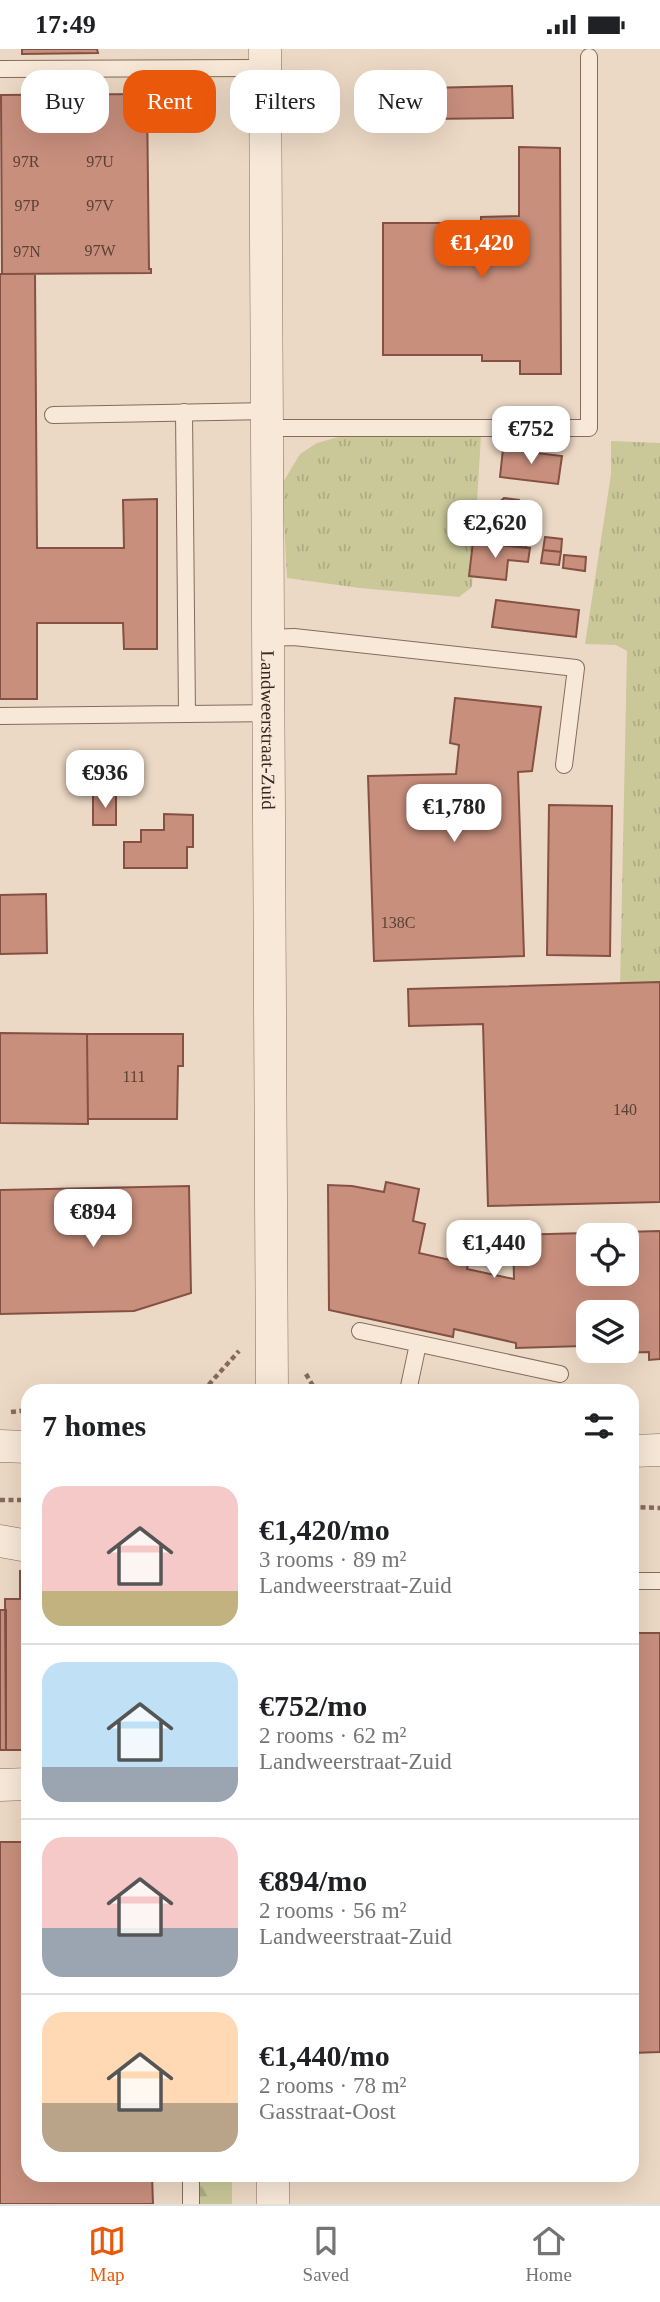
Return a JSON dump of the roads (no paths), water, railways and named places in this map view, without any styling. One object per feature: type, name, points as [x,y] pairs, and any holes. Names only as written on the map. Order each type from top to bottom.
[{"type":"street","name":"Landweerstraat-Zuid","points":[[266,59],[272,1384]]},
{"type":"street","points":[[0,1447],[21,1447]]},
{"type":"street","points":[[639,1451],[660,1450]]},
{"type":"street","points":[[0,1541],[21,1545]]},
{"type":"street","points":[[0,1785],[21,1784]]},
{"type":"street","points":[[273,2182],[273,2204]]},
{"type":"lane","points":[[53,415],[184,412],[268,419],[589,428],[589,57]]},
{"type":"lane","name":"Landweerstraat-Zuid","points":[[0,69],[266,59]]},
{"type":"lane","points":[[184,412],[187,714]]},
{"type":"lane","points":[[269,638],[295,637],[576,668],[564,765]]},
{"type":"lane","points":[[0,716],[269,713]]},
{"type":"lane","points":[[360,1331],[560,1374]]},
{"type":"lane","points":[[409,1384],[418,1344]]},
{"type":"lane","points":[[639,1581],[660,1581]]},
{"type":"lane","points":[[191,2182],[191,2204]]}]
